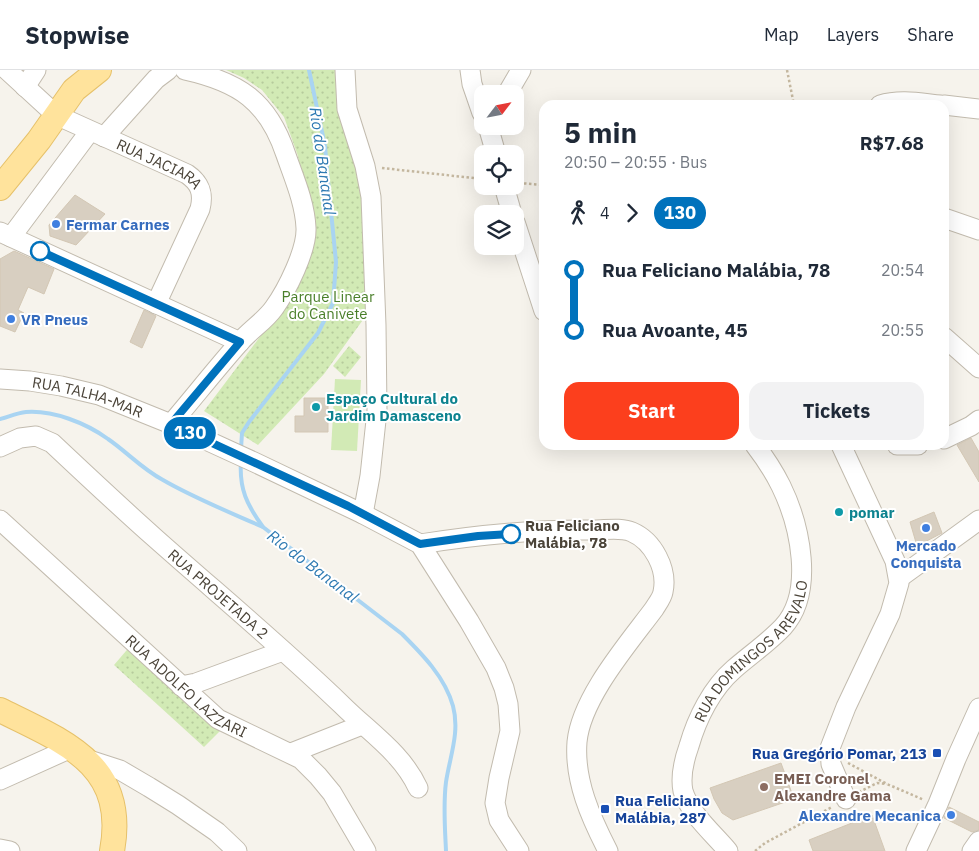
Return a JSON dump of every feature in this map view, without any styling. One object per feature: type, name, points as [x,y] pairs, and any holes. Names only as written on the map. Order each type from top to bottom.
[{"type":"main road","points":[[1,186],[38,140],[74,90],[99,70]]},
{"type":"main road","points":[[0,710],[38,729],[79,754],[99,774],[107,788],[113,805],[116,830],[112,851]]},
{"type":"street","name":"RUA JACIARA","points":[[7,70],[56,115],[187,174],[201,188],[202,200],[200,208],[156,304]]},
{"type":"street","points":[[25,86],[36,70]]},
{"type":"street","points":[[168,70],[97,134],[5,235],[240,342]]},
{"type":"street","points":[[171,424],[240,342],[275,308],[297,267],[306,230],[302,204],[282,144],[273,125],[260,106],[250,96],[226,82],[185,70]]},
{"type":"street","points":[[345,70],[347,109],[365,166],[371,197],[377,335],[377,411],[370,476],[363,514]]},
{"type":"street","points":[[470,70],[474,90]]},
{"type":"street","points":[[512,85],[520,70]]},
{"type":"street","points":[[949,106],[979,109]]},
{"type":"street","points":[[949,220],[979,230]]},
{"type":"street","points":[[524,250],[539,296]]},
{"type":"street","points":[[949,341],[979,368]]},
{"type":"street","name":"RUA TALHA-MAR","points":[[0,379],[38,382],[89,393],[171,424],[363,514],[420,544]]},
{"type":"street","points":[[949,437],[979,420]]},
{"type":"street","name":"RUA PROJETADA 2","points":[[0,447],[20,438],[36,436],[52,443],[155,538],[283,651],[362,725],[387,745],[410,772],[418,788]]},
{"type":"street","name":"RUA DOMINGOS AREVALO","points":[[728,851],[697,816],[687,798],[682,776],[685,759],[691,738],[702,712],[717,687],[732,670],[784,626],[794,612],[801,588],[800,556],[792,512],[781,486],[758,450]]},
{"type":"street","points":[[846,799],[831,764],[829,753],[846,707],[890,614],[895,601],[899,578],[895,560],[847,450]]},
{"type":"street","name":"RUA ADOLFO LAZZARI","points":[[0,520],[218,719],[291,753],[301,760],[332,793],[366,851]]},
{"type":"street","points":[[899,578],[979,520]]},
{"type":"street","points":[[519,851],[499,820],[495,803],[498,778],[510,731],[508,704],[504,688],[496,668],[469,621],[420,544],[478,536],[617,529],[631,532],[643,539],[654,550],[664,578],[663,593],[654,609],[591,698],[582,720],[577,742],[577,762],[582,790],[594,824],[608,851]]},
{"type":"street","points":[[181,686],[196,684],[283,651]]},
{"type":"street","points":[[916,851],[979,708]]},
{"type":"street","points":[[291,753],[362,725]]},
{"type":"street","points":[[0,780],[79,754],[120,770],[156,791],[217,832],[237,851]]},
{"type":"street","points":[[594,824],[623,851]]},
{"type":"street","points":[[972,851],[979,841]]},
{"type":"street","points":[[0,849],[10,851]]},
{"type":"path","points":[[787,70],[793,100]]},
{"type":"path","points":[[365,166],[474,178]]},
{"type":"path","points":[[524,183],[539,184]]},
{"type":"path","points":[[829,753],[921,800],[938,804]]},
{"type":"path","points":[[755,851],[765,843],[877,783],[887,784]]},
{"type":"green space","name":"Parque Linear do Canivete","points":[[226,70],[343,70],[359,173],[365,238],[365,317],[324,374],[258,445],[204,411],[281,309],[301,277],[304,190],[298,156],[284,117],[262,90],[244,78]]},
{"type":"green space","points":[[349,346],[361,357],[345,377],[333,366]]},
{"type":"green space","points":[[335,379],[361,380],[357,451],[331,450]]},
{"type":"green space","points":[[132,644],[222,729],[204,747],[114,665]]},
{"type":"building","points":[[75,195],[105,214],[76,245],[50,236],[49,225]]},
{"type":"building","points":[[14,251],[54,269],[44,294],[28,287],[18,310],[24,313],[15,332],[0,326],[0,259]]},
{"type":"building","points":[[144,310],[156,316],[142,348],[130,342]]},
{"type":"building","name":"Espaço Cultural do Jardim Damasceno","points":[[304,398],[328,398],[328,432],[295,432],[295,416],[304,416]]},
{"type":"building","points":[[971,438],[979,452],[979,482],[957,445]]},
{"type":"building","name":"Mercado Conquista","points":[[934,512],[942,533],[917,546],[910,522]]},
{"type":"building","points":[[781,763],[794,799],[733,820],[722,813],[710,788]]},
{"type":"building","points":[[949,807],[979,822],[979,830],[972,832],[944,818]]},
{"type":"building","points":[[872,815],[885,851],[813,851],[809,840]]},
{"type":"waterway","name":"Rio do Bananal","points":[[241,449],[242,433],[318,333],[333,303],[336,262],[325,146],[309,70]]},
{"type":"waterway","points":[[0,419],[36,412],[58,415],[80,423],[108,439],[148,471],[175,487],[263,527]]},
{"type":"waterway","name":"Rio do Bananal","points":[[241,461],[241,480],[245,496],[263,527],[402,634],[425,658],[444,685],[455,716],[454,744],[445,791],[446,851]]},
{"type":"bus line","name":"130","points":[[40,251],[240,342],[171,424],[348,506],[420,544],[478,536],[511,534]]},
{"type":"place","name":"Fermar Carnes","points":[[56,224]]},
{"type":"place","name":"VR Pneus","points":[[11,319]]},
{"type":"place","name":"Espaço Cultural do Jardim Damasceno","points":[[316,407]]},
{"type":"place","name":"pomar","points":[[839,512]]},
{"type":"place","name":"Mercado Conquista","points":[[926,528]]},
{"type":"place","name":"Rua Feliciano Malábia, 78","points":[[511,534]]},
{"type":"place","name":"Rua Gregório Pomar, 213","points":[[937,753]]},
{"type":"place","name":"EMEI Coronel Alexandre Gama","points":[[764,787]]},
{"type":"place","name":"Rua Feliciano Malábia, 287","points":[[605,809]]},
{"type":"place","name":"Alexandre Mecanica","points":[[951,815]]}]
